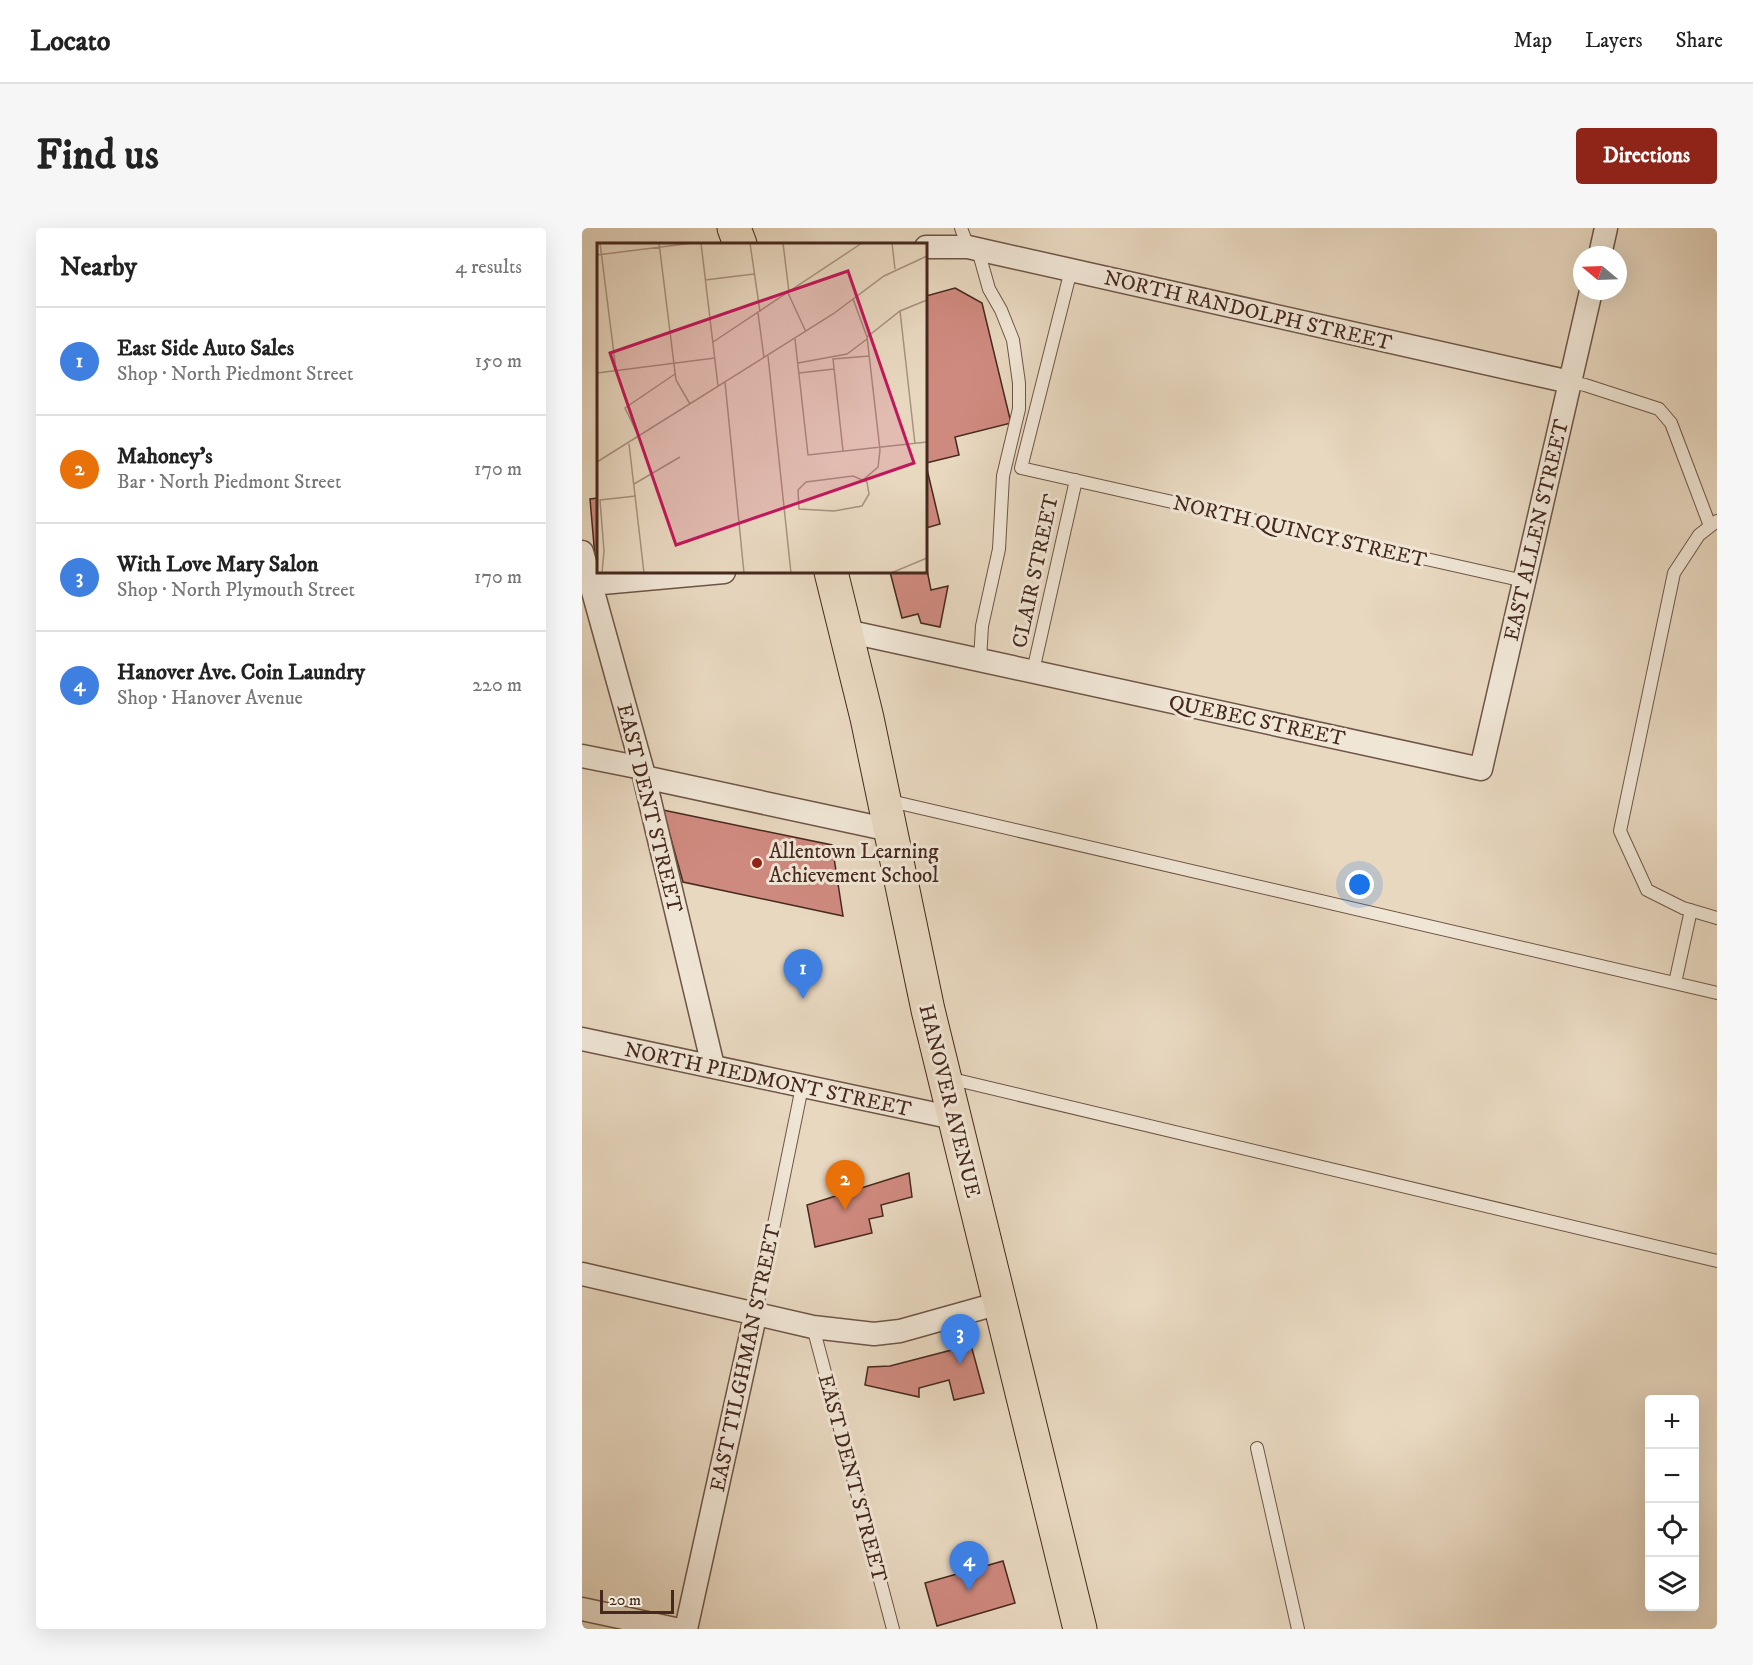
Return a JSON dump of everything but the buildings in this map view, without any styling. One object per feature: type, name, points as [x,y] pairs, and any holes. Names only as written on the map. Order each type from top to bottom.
[{"type":"main road","points":[[734,228],[740,243]]},
{"type":"main road","name":"HANOVER AVENUE","points":[[831,573],[867,718],[944,1078],[1080,1629]]},
{"type":"street","points":[[1602,246],[1606,228]]},
{"type":"street","name":"NORTH RANDOLPH STREET","points":[[927,247],[969,242],[1071,270],[1570,382]]},
{"type":"street","name":"EAST ALLEN STREET","points":[[1480,769],[1589,300]]},
{"type":"street","name":"EAST DENT STREET","points":[[582,552],[587,578],[643,773],[713,1066]]},
{"type":"street","points":[[587,578],[701,573]]},
{"type":"street","name":"QUEBEC STREET","points":[[846,631],[1480,769]]},
{"type":"street","points":[[582,756],[643,773],[887,815]]},
{"type":"street","name":"NORTH PIEDMONT STREET","points":[[582,1039],[954,1118]]},
{"type":"street","points":[[582,1274],[813,1326],[874,1334],[900,1331],[1000,1303]]},
{"type":"street","name":"EAST TILGHMAN STREET","points":[[686,1629],[756,1312]]},
{"type":"street","points":[[582,1609],[675,1629]]},
{"type":"lane","points":[[969,242],[1013,340],[1020,383],[1018,417],[1003,476],[999,549],[982,626],[980,660]]},
{"type":"lane","name":"NORTH QUINCY STREET","points":[[1071,270],[1022,468],[1524,581]]},
{"type":"lane","points":[[1570,382],[1659,410],[1671,423],[1714,524],[1699,535],[1674,573],[1620,831],[1647,890],[1691,910],[1717,918]]},
{"type":"lane","name":"CLAIR STREET","points":[[1034,671],[1076,480]]},
{"type":"lane","points":[[887,815],[1717,993]]},
{"type":"lane","points":[[1675,983],[1691,910]]},
{"type":"lane","points":[[944,1078],[1717,1261]]},
{"type":"lane","name":"EAST TILGHMAN STREET","points":[[756,1312],[802,1087]]},
{"type":"lane","name":"EAST DENT STREET","points":[[813,1326],[893,1629]]},
{"type":"lane","points":[[1257,1448],[1298,1629]]},
{"type":"place","name":"Allentown Learning Achievement School","points":[[757,863]]},
{"type":"place","name":"East Side Auto Sales","points":[[803,999]]},
{"type":"place","name":"Mahoney's","points":[[845,1210]]},
{"type":"place","name":"With Love Mary Salon","points":[[960,1364]]},
{"type":"place","name":"Hanover Ave. Coin Laundry","points":[[969,1591]]}]
